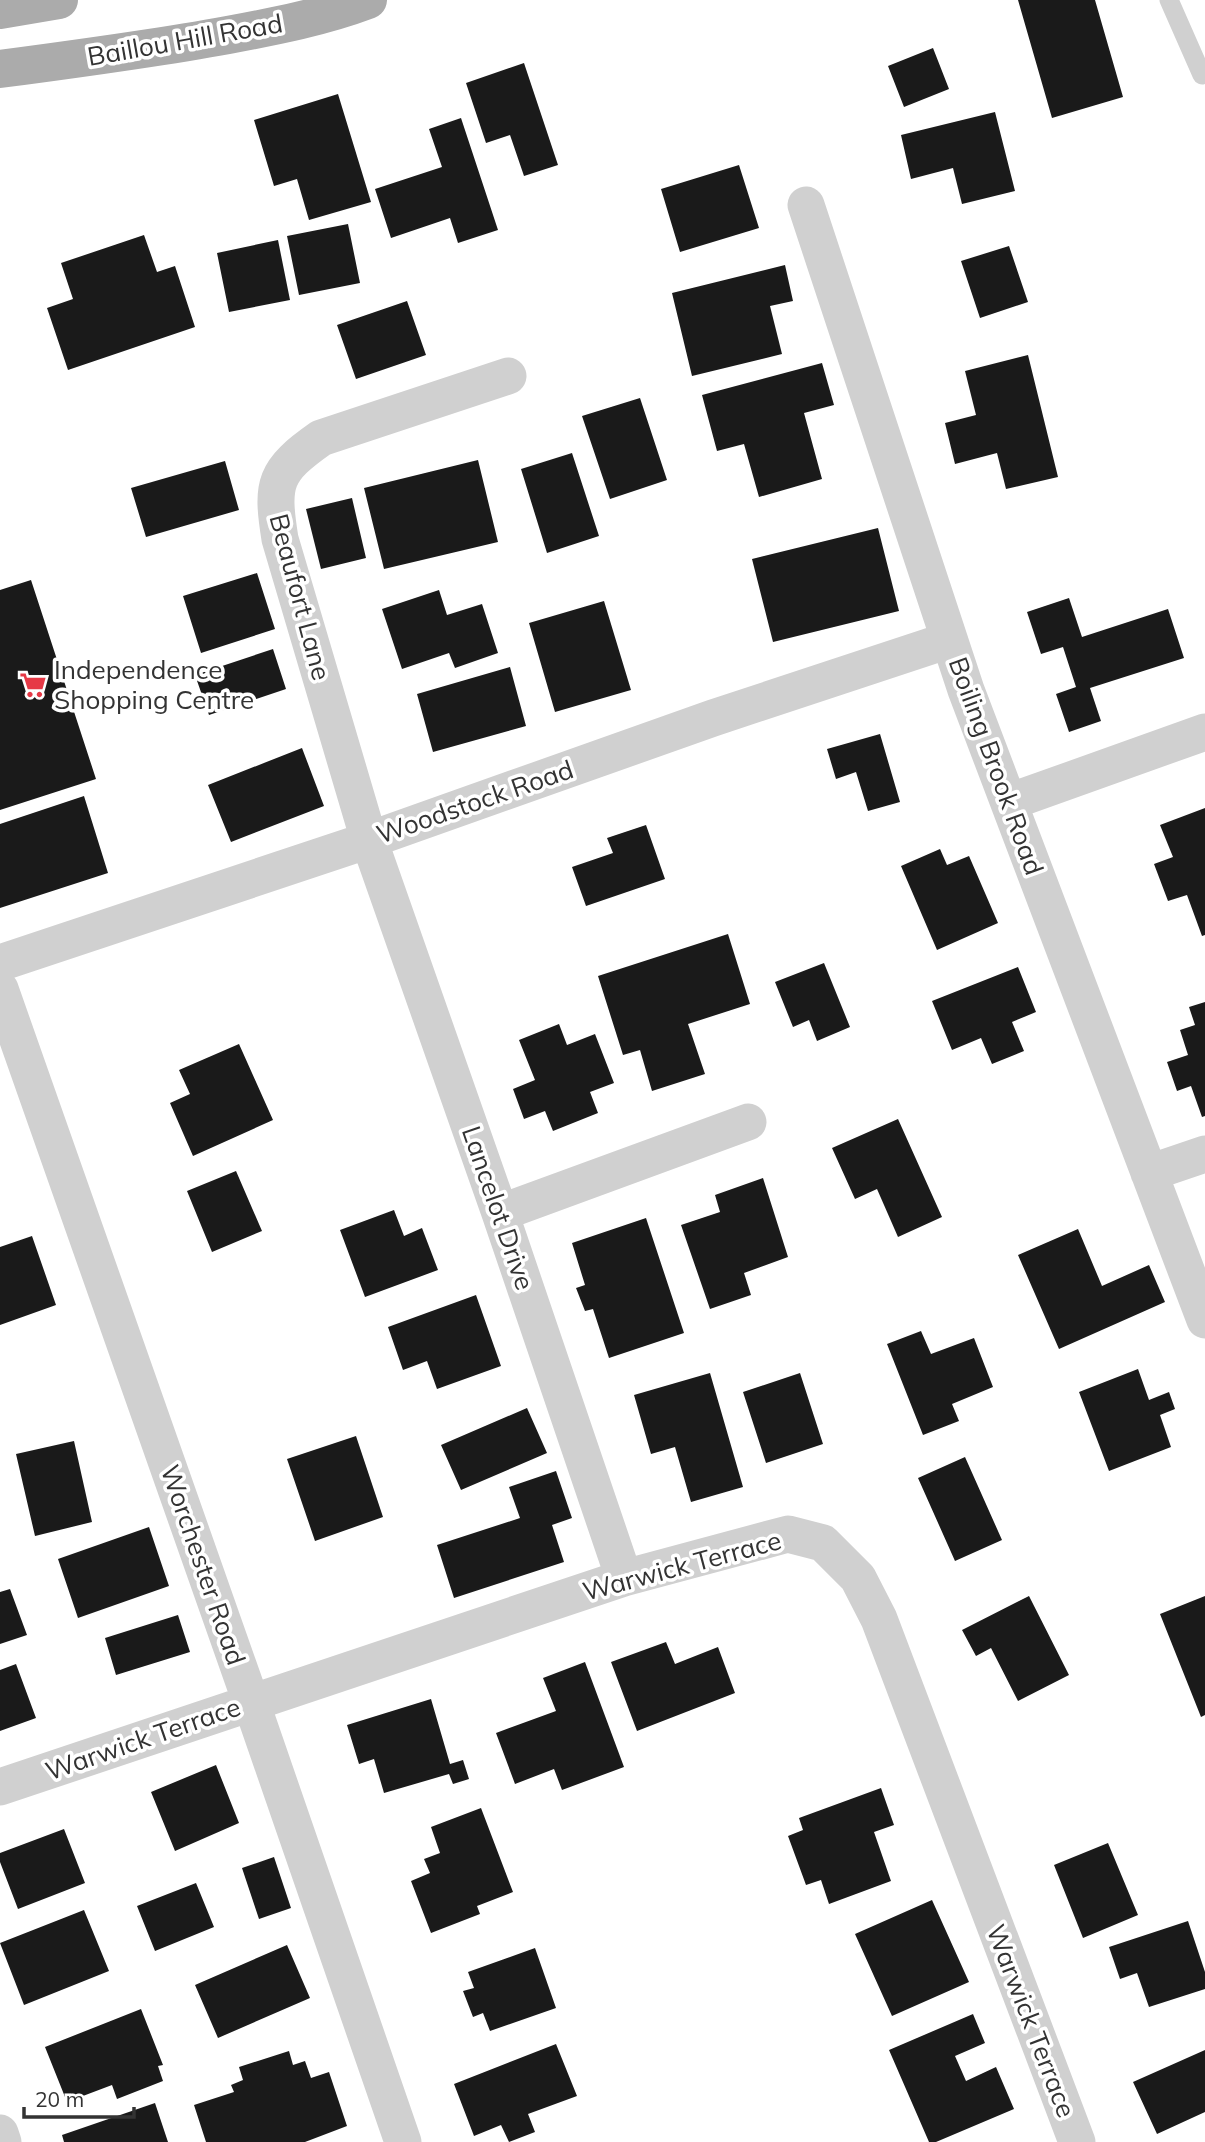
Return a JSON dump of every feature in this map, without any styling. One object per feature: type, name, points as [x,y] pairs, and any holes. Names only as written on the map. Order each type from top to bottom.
[{"type":"main road","points":[[0,10],[59,0]]},
{"type":"main road","name":"Baillou Hill Road","points":[[0,69],[177,45],[318,16],[368,0]]},
{"type":"street","name":"Boiling Brook Road","points":[[806,205],[966,690],[1205,1320]]},
{"type":"street","name":"Beaufort Lane","points":[[369,840],[280,539],[274,503],[279,477],[297,454],[321,438],[508,376]]},
{"type":"street","name":"Woodstock Road","points":[[0,963],[369,840],[713,718],[949,640]]},
{"type":"street","points":[[1009,802],[1205,732]]},
{"type":"street","name":"Lancelot Drive","points":[[369,840],[624,1578]]},
{"type":"street","name":"Worchester Road","points":[[0,989],[403,2142]]},
{"type":"street","points":[[500,1213],[748,1122]]},
{"type":"street","points":[[1149,1173],[1205,1154]]},
{"type":"street","name":"Warwick Terrace","points":[[0,1787],[624,1578],[788,1534],[823,1543],[858,1578],[879,1619],[1077,2142]]},
{"type":"street","points":[[0,2133],[3,2142]]},
{"type":"lane","points":[[1169,0],[1202,75]]},
{"type":"building","points":[[1018,0],[1095,0],[1123,97],[1052,118]]},
{"type":"building","points":[[933,48],[949,89],[904,107],[888,66]]},
{"type":"building","points":[[524,63],[558,165],[524,176],[510,135],[486,143],[466,83]]},
{"type":"building","points":[[338,94],[371,202],[309,220],[297,179],[274,186],[254,120]]},
{"type":"building","points":[[995,112],[1015,191],[962,204],[953,168],[911,179],[901,135]]},
{"type":"building","points":[[461,118],[498,230],[458,243],[450,218],[391,238],[375,189],[442,167],[429,129]]},
{"type":"building","points":[[739,165],[759,228],[680,252],[661,189]]},
{"type":"building","points":[[348,224],[360,283],[299,295],[287,236]]},
{"type":"building","points":[[144,235],[157,272],[175,266],[195,327],[68,370],[47,308],[73,299],[61,263]]},
{"type":"building","points":[[278,240],[290,300],[229,312],[217,253]]},
{"type":"building","points":[[1009,246],[1028,302],[980,318],[961,261]]},
{"type":"building","points":[[785,265],[793,301],[770,306],[782,354],[692,376],[672,293]]},
{"type":"building","points":[[407,301],[426,355],[356,379],[337,325]]},
{"type":"building","points":[[1028,355],[1058,477],[1006,489],[997,453],[955,464],[945,423],[976,415],[965,371]]},
{"type":"building","points":[[822,363],[834,405],[804,413],[822,479],[759,497],[744,444],[717,451],[702,395]]},
{"type":"building","points":[[640,398],[667,480],[610,499],[582,416]]},
{"type":"building","points":[[572,453],[599,536],[547,553],[521,469]]},
{"type":"building","points":[[478,460],[498,542],[384,569],[364,488]]},
{"type":"building","points":[[225,461],[239,510],[146,537],[131,488]]},
{"type":"building","points":[[352,498],[366,558],[321,569],[306,509]]},
{"type":"building","points":[[878,528],[899,611],[773,642],[752,559]]},
{"type":"building","points":[[257,573],[275,629],[201,653],[183,596]]},
{"type":"building","name":"Independence Shopping Centre","points":[[31,580],[96,779],[0,810],[0,590]]},
{"type":"building","points":[[439,590],[447,615],[482,604],[498,653],[455,668],[449,653],[402,669],[382,609]]},
{"type":"building","points":[[1069,598],[1082,637],[1168,609],[1184,658],[1090,688],[1101,721],[1069,732],[1056,694],[1076,687],[1063,647],[1041,654],[1027,612]]},
{"type":"building","points":[[604,601],[631,690],[555,712],[529,623]]},
{"type":"building","points":[[273,649],[286,689],[209,715],[195,675]]},
{"type":"building","points":[[510,667],[526,726],[433,752],[417,694]]},
{"type":"building","points":[[880,734],[900,802],[868,811],[856,772],[836,779],[827,749]]},
{"type":"building","points":[[302,748],[324,806],[231,842],[208,785]]},
{"type":"building","points":[[84,796],[108,873],[0,908],[0,824]]},
{"type":"building","points":[[1205,808],[1205,935],[1202,936],[1187,895],[1168,901],[1154,864],[1173,857],[1160,825]]},
{"type":"building","points":[[646,825],[665,879],[586,906],[572,867],[613,853],[607,838]]},
{"type":"building","points":[[940,849],[947,865],[969,856],[998,923],[937,950],[901,866]]},
{"type":"building","points":[[728,934],[750,1004],[688,1024],[705,1074],[652,1091],[640,1050],[623,1055],[598,976]]},
{"type":"building","points":[[824,963],[850,1027],[817,1041],[809,1020],[793,1027],[775,982]]},
{"type":"building","points":[[1018,967],[1036,1012],[1012,1022],[1024,1051],[992,1064],[981,1038],[952,1050],[932,1001]]},
{"type":"building","points":[[1205,1002],[1205,1116],[1202,1117],[1191,1086],[1177,1091],[1167,1062],[1188,1055],[1180,1030],[1195,1025],[1189,1007]]},
{"type":"building","points":[[559,1024],[567,1045],[595,1034],[614,1083],[590,1092],[598,1113],[553,1131],[545,1111],[524,1119],[513,1089],[535,1080],[519,1040]]},
{"type":"building","points":[[239,1044],[273,1120],[193,1156],[170,1103],[190,1094],[179,1070]]},
{"type":"building","points":[[898,1119],[942,1217],[898,1237],[877,1189],[855,1199],[832,1148]]},
{"type":"building","points":[[236,1171],[262,1231],[212,1252],[187,1191]]},
{"type":"building","points":[[763,1178],[788,1257],[744,1273],[751,1295],[710,1309],[681,1225],[720,1212],[715,1195]]},
{"type":"building","points":[[394,1210],[404,1236],[422,1228],[438,1270],[365,1297],[340,1230]]},
{"type":"building","points":[[646,1218],[684,1333],[609,1358],[593,1309],[585,1311],[576,1288],[585,1285],[572,1243]]},
{"type":"building","points":[[1078,1229],[1102,1286],[1149,1265],[1165,1302],[1059,1349],[1018,1255]]},
{"type":"building","points":[[32,1236],[56,1305],[0,1325],[0,1247]]},
{"type":"building","points":[[476,1295],[501,1366],[437,1389],[427,1361],[403,1370],[388,1327]]},
{"type":"building","points":[[921,1331],[931,1354],[974,1338],[993,1387],[952,1404],[959,1421],[923,1435],[887,1344]]},
{"type":"building","points":[[1138,1369],[1149,1400],[1169,1392],[1175,1409],[1160,1415],[1171,1447],[1109,1471],[1079,1392]]},
{"type":"building","points":[[710,1373],[743,1487],[691,1502],[675,1447],[651,1454],[634,1395]]},
{"type":"building","points":[[800,1373],[823,1444],[766,1463],[743,1392]]},
{"type":"building","points":[[527,1408],[547,1453],[461,1490],[441,1445]]},
{"type":"building","points":[[356,1436],[383,1517],[315,1541],[287,1459]]},
{"type":"building","points":[[74,1441],[92,1522],[35,1536],[16,1454]]},
{"type":"building","points":[[965,1457],[1002,1540],[955,1561],[918,1478]]},
{"type":"building","points":[[556,1471],[572,1518],[552,1525],[564,1562],[454,1598],[437,1545],[520,1518],[509,1487]]},
{"type":"building","points":[[149,1527],[169,1586],[78,1618],[58,1559]]},
{"type":"building","points":[[10,1589],[27,1635],[0,1644],[0,1592]]},
{"type":"building","points":[[1029,1596],[1069,1675],[1018,1701],[991,1648],[976,1656],[962,1630]]},
{"type":"building","points":[[1205,1596],[1205,1715],[1201,1717],[1160,1614]]},
{"type":"building","points":[[178,1615],[190,1652],[116,1675],[105,1638]]},
{"type":"building","points":[[666,1642],[675,1664],[718,1647],[735,1693],[637,1731],[611,1662]]},
{"type":"building","points":[[585,1662],[624,1767],[562,1790],[554,1769],[515,1784],[496,1733],[556,1711],[543,1678]]},
{"type":"building","points":[[16,1664],[36,1718],[0,1731],[0,1670]]},
{"type":"building","points":[[431,1699],[450,1764],[463,1760],[469,1779],[453,1784],[449,1774],[384,1793],[374,1759],[359,1764],[347,1725]]},
{"type":"building","points":[[216,1765],[239,1823],[175,1851],[151,1792]]},
{"type":"building","points":[[881,1788],[894,1825],[874,1832],[891,1881],[829,1904],[821,1880],[806,1885],[788,1836],[803,1830],[799,1818]]},
{"type":"building","points":[[481,1808],[513,1892],[477,1906],[480,1914],[431,1933],[411,1881],[430,1873],[424,1859],[440,1853],[431,1827]]},
{"type":"building","points":[[64,1829],[85,1883],[18,1909],[0,1862],[0,1853]]},
{"type":"building","points":[[1108,1843],[1138,1915],[1083,1938],[1054,1865]]},
{"type":"building","points":[[274,1857],[291,1908],[259,1919],[242,1868]]},
{"type":"building","points":[[196,1883],[214,1927],[155,1951],[137,1906]]},
{"type":"building","points":[[932,1900],[969,1982],[892,2016],[855,1934]]},
{"type":"building","points":[[84,1910],[109,1971],[24,2005],[0,1943]]},
{"type":"building","points":[[1188,1921],[1205,1972],[1205,1989],[1149,2007],[1137,1973],[1120,1979],[1109,1947]]},
{"type":"building","points":[[287,1945],[310,1998],[218,2038],[195,1985]]},
{"type":"building","points":[[535,1948],[556,2008],[490,2031],[483,2013],[473,2017],[463,1991],[474,1988],[468,1972]]},
{"type":"building","points":[[141,2009],[163,2065],[158,2066],[163,2081],[117,2099],[112,2085],[67,2102],[45,2047]]},
{"type":"building","points":[[973,2014],[985,2043],[955,2056],[966,2081],[996,2067],[1014,2109],[936,2142],[929,2142],[889,2050]]},
{"type":"building","points":[[556,2044],[577,2096],[528,2114],[535,2132],[509,2142],[501,2125],[474,2136],[454,2084]]},
{"type":"building","points":[[1205,2050],[1205,2112],[1157,2134],[1133,2082]]},
{"type":"building","points":[[289,2051],[293,2065],[305,2061],[311,2078],[329,2072],[347,2126],[305,2142],[206,2142],[194,2105],[234,2092],[231,2085],[243,2080],[239,2067]]},
{"type":"building","points":[[155,2103],[168,2142],[64,2142],[62,2135]]},
{"type":"place","name":"Independence Shopping Centre","points":[[33,685]]}]
